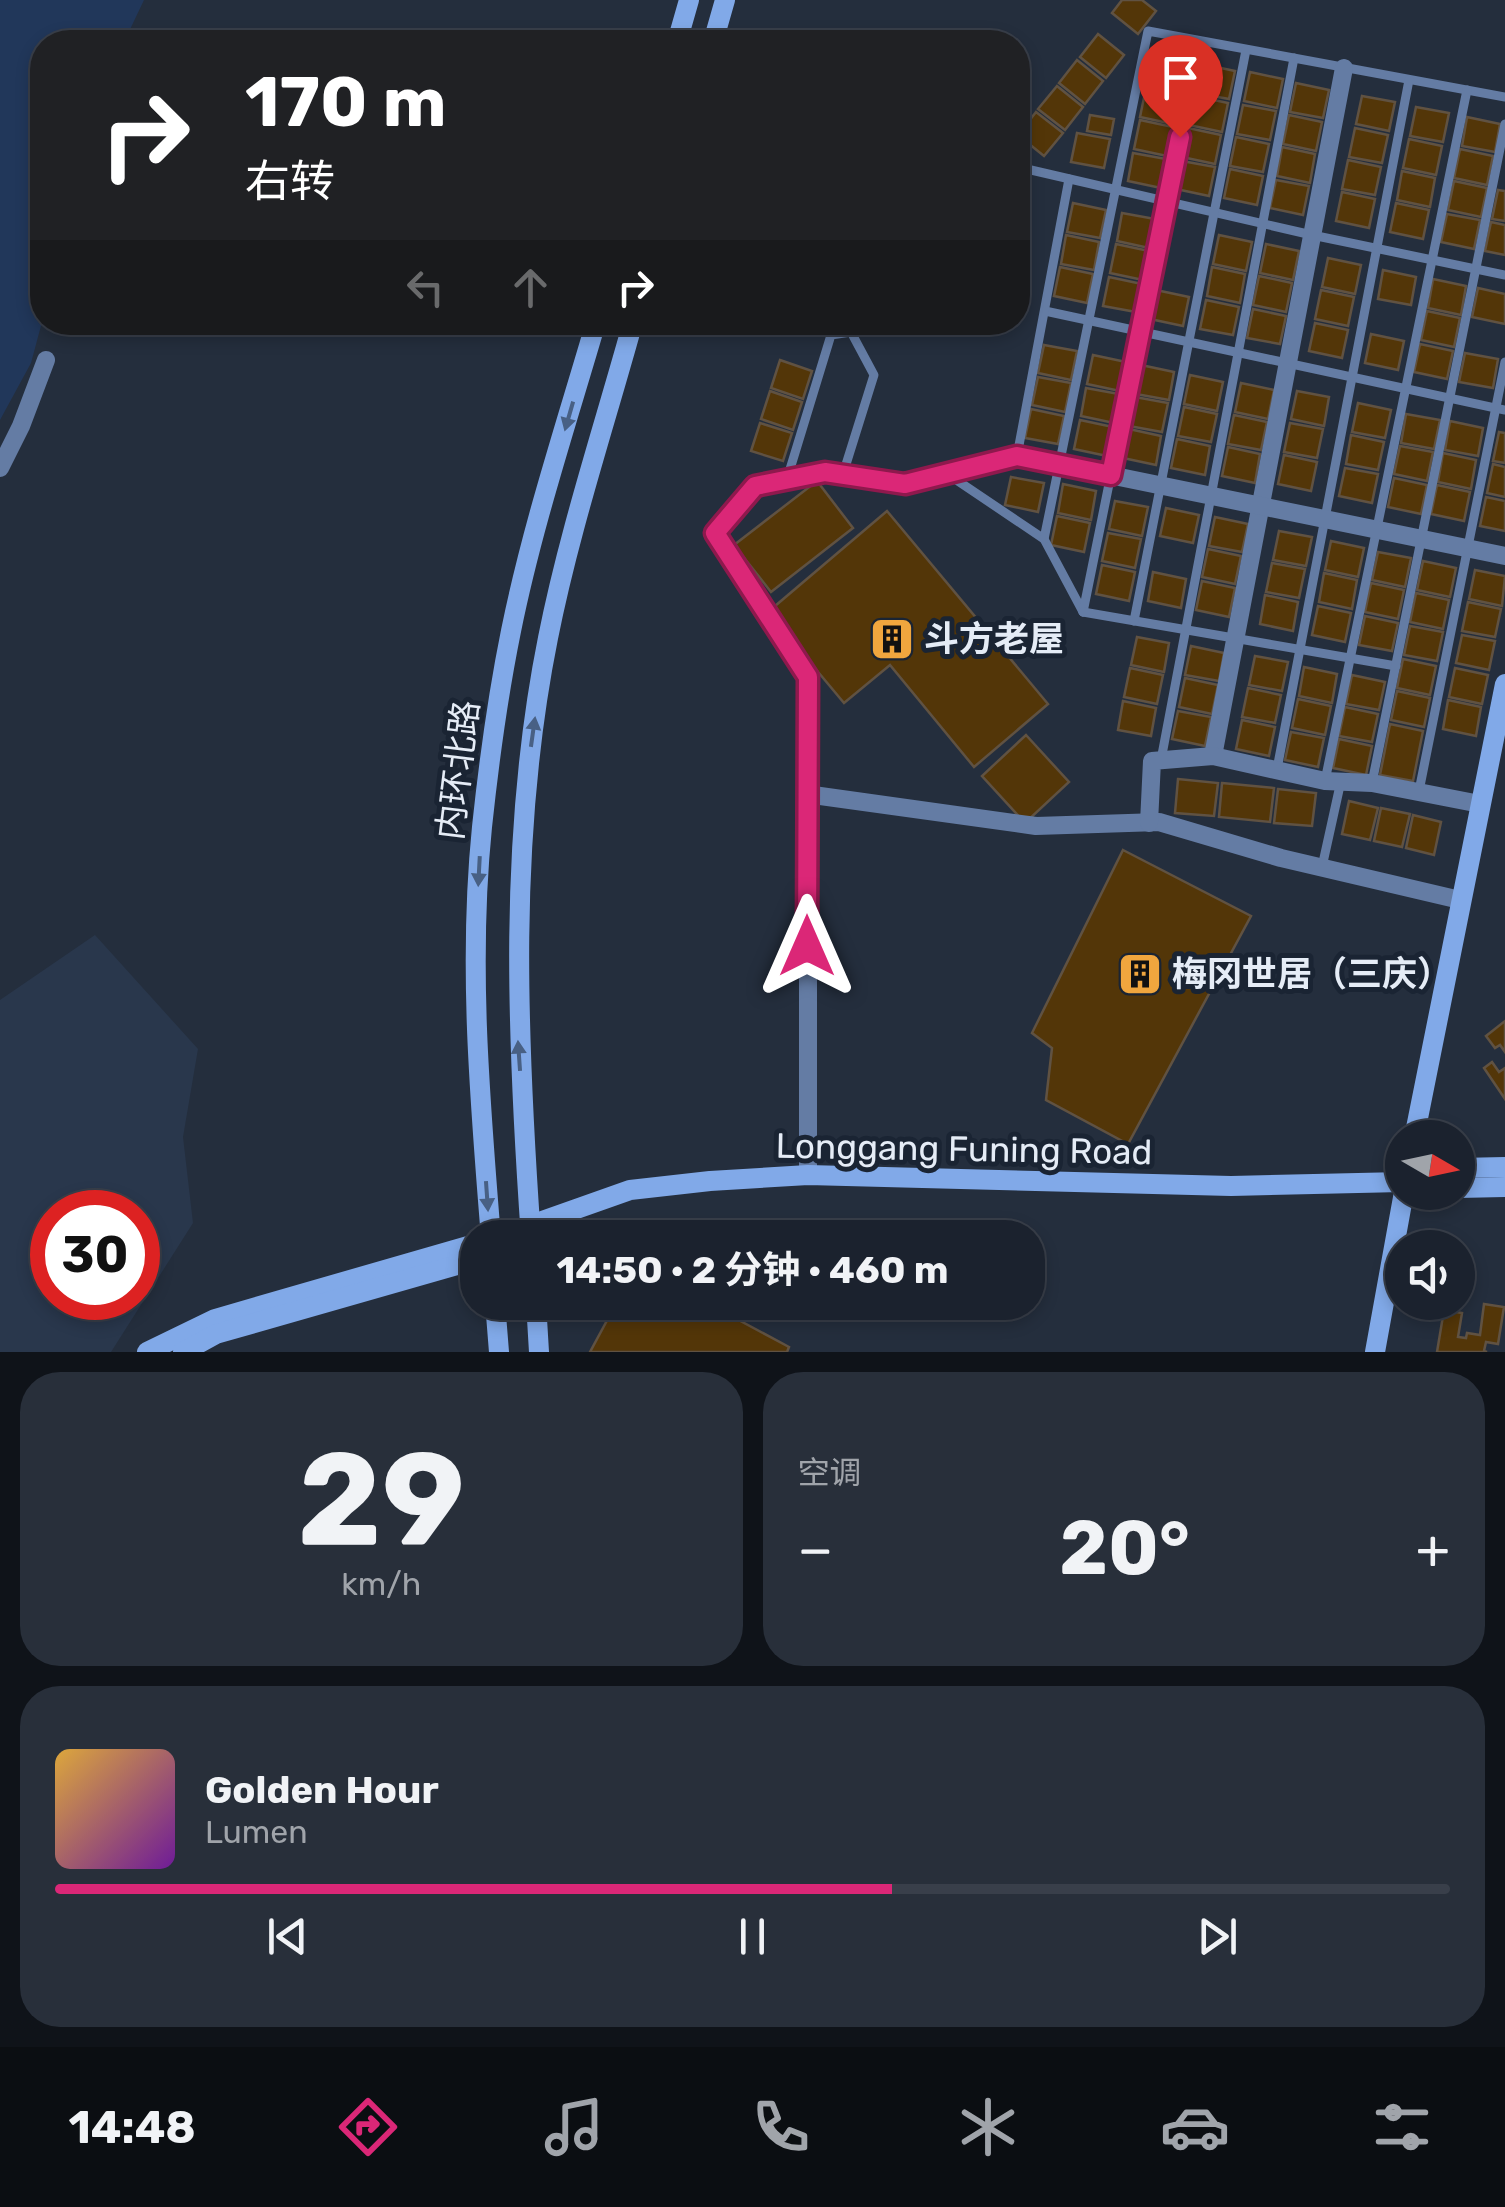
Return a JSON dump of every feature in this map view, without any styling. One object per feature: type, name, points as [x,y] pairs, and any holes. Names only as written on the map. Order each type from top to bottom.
[{"type":"street","points":[[680,30],[689,0]]},
{"type":"street","points":[[716,30],[725,0]]},
{"type":"street","points":[[1213,756],[1344,68]]},
{"type":"street","name":"内环北路","points":[[491,1220],[476,1038],[476,930],[482,829],[511,630],[592,335]]},
{"type":"street","name":"内环北路","points":[[529,1220],[518,1038],[521,833],[548,638],[629,335]]},
{"type":"street","points":[[0,468],[46,360]]},
{"type":"street","points":[[808,1175],[808,677],[715,533],[755,486],[825,472],[905,484],[1017,456],[1505,556]]},
{"type":"street","points":[[1417,1120],[1505,684]]},
{"type":"street","points":[[1149,822],[1152,761],[1213,756],[1332,781],[1372,783],[1480,804]]},
{"type":"street","points":[[806,794],[1036,826],[1159,822],[1460,900]]},
{"type":"street","points":[[1475,1168],[1505,1167]]},
{"type":"street","name":"Longgang Funing Road","points":[[555,1220],[630,1190],[710,1180],[808,1175],[1231,1186],[1385,1182]]},
{"type":"street","points":[[1475,1188],[1505,1187]]},
{"type":"street","points":[[1375,1352],[1401,1210]]},
{"type":"street","points":[[148,1352],[215,1319],[460,1247]]},
{"type":"street","points":[[183,1352],[216,1334],[460,1264]]},
{"type":"street","points":[[496,1320],[499,1352]]},
{"type":"street","points":[[537,1320],[539,1352]]},
{"type":"lane","points":[[1044,539],[1148,32],[1505,97]]},
{"type":"lane","points":[[1083,612],[1199,41]]},
{"type":"lane","points":[[1134,621],[1246,50]]},
{"type":"lane","points":[[1161,760],[1294,58]]},
{"type":"lane","points":[[1276,770],[1409,80]]},
{"type":"lane","points":[[1322,867],[1350,658],[1467,90]]},
{"type":"lane","points":[[1372,783],[1505,124]]},
{"type":"lane","points":[[1030,170],[1505,275]]},
{"type":"lane","points":[[1017,456],[1069,179]]},
{"type":"lane","points":[[1045,311],[1500,410]]},
{"type":"lane","points":[[787,479],[831,335]]},
{"type":"lane","points":[[843,474],[874,375],[854,335]]},
{"type":"lane","points":[[1419,792],[1500,410],[1505,362]]},
{"type":"lane","points":[[948,474],[1044,539],[1083,612]]},
{"type":"lane","points":[[1083,612],[1396,666]]},
{"type":"shaded area","points":[[0,0],[144,0],[130,30],[30,30],[30,335],[39,335],[31,363],[0,420]]},
{"type":"shaded area","points":[[95,935],[198,1049],[183,1137],[193,1223],[160,1275],[160,1190],[30,1190],[30,1320],[131,1320],[111,1352],[0,1352],[0,1000]]},
{"type":"building","points":[[1122,0],[1142,0],[1156,11],[1138,34],[1112,13]]},
{"type":"building","points":[[1098,34],[1124,55],[1106,78],[1080,57]]},
{"type":"building","points":[[1154,56],[1187,63],[1181,91],[1148,85]]},
{"type":"building","points":[[1077,60],[1103,81],[1085,104],[1059,83]]},
{"type":"building","points":[[1202,64],[1235,71],[1229,99],[1196,93]]},
{"type":"building","points":[[1250,72],[1283,79],[1277,108],[1244,101]]},
{"type":"building","points":[[1296,83],[1329,90],[1323,118],[1290,112]]},
{"type":"building","points":[[1057,86],[1083,107],[1065,130],[1038,109]]},
{"type":"building","points":[[1146,88],[1179,95],[1173,124],[1140,117]]},
{"type":"building","points":[[1195,96],[1228,103],[1222,132],[1189,125]]},
{"type":"building","points":[[1362,96],[1395,102],[1389,131],[1356,124]]},
{"type":"building","points":[[1243,105],[1276,111],[1270,140],[1237,134]]},
{"type":"building","points":[[1416,107],[1449,113],[1443,142],[1410,136]]},
{"type":"building","points":[[1036,112],[1063,133],[1044,156],[1030,145],[1030,120]]},
{"type":"building","points":[[1090,115],[1114,119],[1111,135],[1087,131]]},
{"type":"building","points":[[1289,115],[1322,122],[1316,151],[1283,144]]},
{"type":"building","points":[[1467,117],[1500,124],[1495,152],[1462,146]]},
{"type":"building","points":[[1140,120],[1173,127],[1167,156],[1134,149]]},
{"type":"building","points":[[1188,128],[1221,135],[1215,164],[1182,157]]},
{"type":"building","points":[[1355,128],[1388,135],[1382,163],[1349,157]]},
{"type":"building","points":[[1077,133],[1110,139],[1104,168],[1071,162]]},
{"type":"building","points":[[1236,137],[1269,144],[1263,172],[1230,166]]},
{"type":"building","points":[[1409,139],[1442,146],[1436,175],[1403,168]]},
{"type":"building","points":[[1282,147],[1315,154],[1310,183],[1277,176]]},
{"type":"building","points":[[1460,149],[1493,156],[1487,185],[1454,178]]},
{"type":"building","points":[[1133,153],[1166,159],[1161,188],[1128,181]]},
{"type":"building","points":[[1348,160],[1381,167],[1375,195],[1342,189]]},
{"type":"building","points":[[1182,161],[1215,167],[1209,196],[1176,189]]},
{"type":"building","points":[[1230,169],[1263,176],[1257,205],[1224,198]]},
{"type":"building","points":[[1402,171],[1435,178],[1430,207],[1397,200]]},
{"type":"building","points":[[1276,180],[1309,186],[1303,215],[1270,208]]},
{"type":"building","points":[[1454,181],[1487,188],[1481,217],[1448,210]]},
{"type":"building","points":[[1498,190],[1505,191],[1505,221],[1492,219]]},
{"type":"building","points":[[1342,192],[1375,199],[1369,228],[1336,221]]},
{"type":"building","points":[[1073,203],[1106,210],[1100,238],[1067,232]]},
{"type":"building","points":[[1396,203],[1429,210],[1423,239],[1390,232]]},
{"type":"building","points":[[1122,213],[1155,219],[1149,248],[1117,241]]},
{"type":"building","points":[[1447,214],[1480,220],[1474,249],[1441,242]]},
{"type":"building","points":[[1491,222],[1505,225],[1505,255],[1485,251]]},
{"type":"building","points":[[1066,235],[1099,242],[1094,270],[1061,264]]},
{"type":"building","points":[[1219,235],[1252,242],[1246,271],[1213,264]]},
{"type":"building","points":[[1116,244],[1149,251],[1143,280],[1110,273]]},
{"type":"building","points":[[1266,244],[1299,251],[1293,280],[1260,273]]},
{"type":"building","points":[[1328,258],[1361,265],[1355,294],[1322,287]]},
{"type":"building","points":[[1060,267],[1093,274],[1087,303],[1054,296]]},
{"type":"building","points":[[1212,267],[1245,274],[1240,303],[1207,296]]},
{"type":"building","points":[[1383,270],[1416,277],[1411,305],[1378,299]]},
{"type":"building","points":[[1259,276],[1292,283],[1286,312],[1253,305]]},
{"type":"building","points":[[1109,277],[1142,284],[1136,312],[1103,306]]},
{"type":"building","points":[[1433,279],[1466,286],[1461,315],[1428,308]]},
{"type":"building","points":[[1478,288],[1505,294],[1505,324],[1472,317]]},
{"type":"building","points":[[1156,290],[1189,297],[1183,326],[1150,319]]},
{"type":"building","points":[[1321,290],[1354,297],[1348,326],[1315,319]]},
{"type":"building","points":[[1206,300],[1239,307],[1233,335],[1200,329]]},
{"type":"building","points":[[1253,309],[1286,316],[1280,344],[1247,338]]},
{"type":"building","points":[[1427,311],[1460,318],[1454,347],[1421,340]]},
{"type":"building","points":[[1315,323],[1348,330],[1342,358],[1309,351]]},
{"type":"building","points":[[1371,334],[1404,341],[1398,370],[1365,363]]},
{"type":"building","points":[[1420,344],[1453,351],[1447,379],[1414,372]]},
{"type":"building","points":[[1044,345],[1077,351],[1071,380],[1038,373]]},
{"type":"building","points":[[1465,353],[1498,359],[1493,388],[1459,382]]},
{"type":"building","points":[[1093,355],[1126,362],[1120,391],[1087,384]]},
{"type":"building","points":[[780,360],[812,371],[803,399],[771,388]]},
{"type":"building","points":[[1141,365],[1174,372],[1169,400],[1136,394]]},
{"type":"building","points":[[1190,375],[1223,382],[1217,411],[1184,404]]},
{"type":"building","points":[[1038,377],[1071,383],[1065,412],[1032,405]]},
{"type":"building","points":[[1241,383],[1274,390],[1268,419],[1235,412]]},
{"type":"building","points":[[1086,388],[1119,394],[1114,423],[1081,416]]},
{"type":"building","points":[[770,391],[802,402],[793,430],[761,419]]},
{"type":"building","points":[[1297,391],[1329,397],[1324,426],[1291,419]]},
{"type":"building","points":[[1135,397],[1168,403],[1162,432],[1129,426]]},
{"type":"building","points":[[1358,403],[1391,410],[1385,438],[1352,432]]},
{"type":"building","points":[[1184,407],[1217,414],[1211,442],[1178,436]]},
{"type":"building","points":[[1031,409],[1064,416],[1058,444],[1025,438]]},
{"type":"building","points":[[1406,414],[1440,420],[1434,449],[1401,443]]},
{"type":"building","points":[[1234,415],[1267,422],[1261,450],[1228,444]]},
{"type":"building","points":[[1080,420],[1113,427],[1107,456],[1074,449]]},
{"type":"building","points":[[1450,421],[1483,428],[1478,456],[1445,450]]},
{"type":"building","points":[[760,423],[792,433],[783,461],[751,451]]},
{"type":"building","points":[[1290,423],[1323,429],[1317,458],[1284,452]]},
{"type":"building","points":[[1129,429],[1161,436],[1156,465],[1123,458]]},
{"type":"building","points":[[1499,432],[1505,433],[1505,463],[1493,461]]},
{"type":"building","points":[[1351,435],[1384,442],[1378,470],[1346,464]]},
{"type":"building","points":[[1177,439],[1210,446],[1205,475],[1171,468]]},
{"type":"building","points":[[1400,446],[1433,452],[1427,481],[1394,474]]},
{"type":"building","points":[[1228,447],[1260,454],[1255,483],[1222,476]]},
{"type":"building","points":[[1443,453],[1476,460],[1471,489],[1438,482]]},
{"type":"building","points":[[1284,455],[1317,462],[1311,491],[1278,484]]},
{"type":"building","points":[[1493,464],[1505,467],[1505,497],[1487,493]]},
{"type":"building","points":[[1345,468],[1378,474],[1372,503],[1339,496]]},
{"type":"building","points":[[1011,477],[1044,483],[1038,512],[1005,505]]},
{"type":"building","points":[[1394,478],[1427,485],[1421,514],[1388,507]]},
{"type":"building","points":[[817,481],[853,528],[771,592],[734,545]]},
{"type":"building","points":[[1063,484],[1096,491],[1091,520],[1058,513]]},
{"type":"building","points":[[1437,485],[1470,492],[1464,521],[1431,514]]},
{"type":"building","points":[[1486,497],[1505,501],[1505,531],[1480,526]]},
{"type":"building","points":[[1115,501],[1148,507],[1142,536],[1109,529]]},
{"type":"building","points":[[1166,508],[1199,515],[1193,543],[1160,536]]},
{"type":"building","name":"斗方老屋","points":[[887,511],[1048,704],[974,767],[890,665],[844,703],[768,612]]},
{"type":"building","points":[[1057,516],[1090,523],[1084,552],[1051,545]]},
{"type":"building","points":[[1215,517],[1248,524],[1242,552],[1209,546]]},
{"type":"building","points":[[1279,531],[1312,537],[1306,566],[1273,560]]},
{"type":"building","points":[[1108,533],[1141,539],[1135,568],[1102,561]]},
{"type":"building","points":[[1331,541],[1364,548],[1358,577],[1325,570]]},
{"type":"building","points":[[1208,549],[1241,556],[1235,584],[1202,577]]},
{"type":"building","points":[[1378,552],[1411,558],[1405,587],[1372,580]]},
{"type":"building","points":[[1423,561],[1456,568],[1450,597],[1417,590]]},
{"type":"building","points":[[1272,563],[1305,569],[1299,598],[1266,592]]},
{"type":"building","points":[[1102,565],[1135,572],[1129,601],[1096,594]]},
{"type":"building","points":[[1475,570],[1505,576],[1502,606],[1469,599]]},
{"type":"building","points":[[1153,572],[1186,579],[1181,608],[1148,601]]},
{"type":"building","points":[[1324,573],[1357,580],[1352,609],[1319,602]]},
{"type":"building","points":[[1202,581],[1235,588],[1229,617],[1196,610]]},
{"type":"building","points":[[1371,583],[1404,590],[1398,619],[1365,612]]},
{"type":"building","points":[[1416,593],[1449,600],[1443,629],[1410,622]]},
{"type":"building","points":[[1265,595],[1298,602],[1293,631],[1260,624]]},
{"type":"building","points":[[1468,602],[1501,609],[1495,637],[1462,631]]},
{"type":"building","points":[[1318,606],[1351,613],[1345,642],[1312,635]]},
{"type":"building","points":[[1365,616],[1398,623],[1392,651],[1359,645]]},
{"type":"building","points":[[1410,626],[1443,632],[1437,661],[1404,655]]},
{"type":"building","points":[[1462,635],[1495,641],[1489,670],[1456,663]]},
{"type":"building","points":[[1137,637],[1169,643],[1164,672],[1131,665]]},
{"type":"building","points":[[1191,646],[1224,653],[1219,681],[1185,675]]},
{"type":"building","points":[[1255,656],[1288,662],[1282,691],[1249,685]]},
{"type":"building","points":[[1403,659],[1436,666],[1430,695],[1397,688]]},
{"type":"building","points":[[1304,667],[1337,674],[1332,703],[1299,696]]},
{"type":"building","points":[[1130,668],[1163,675],[1157,704],[1124,697]]},
{"type":"building","points":[[1455,668],[1488,675],[1482,704],[1449,697]]},
{"type":"building","points":[[1352,675],[1385,682],[1379,710],[1346,704]]},
{"type":"building","points":[[1185,678],[1218,685],[1212,714],[1179,707]]},
{"type":"building","points":[[1248,688],[1281,695],[1275,723],[1242,717]]},
{"type":"building","points":[[1397,691],[1430,698],[1424,727],[1391,720]]},
{"type":"building","points":[[1298,699],[1331,706],[1325,735],[1292,728]]},
{"type":"building","points":[[1448,700],[1481,707],[1476,736],[1443,729]]},
{"type":"building","points":[[1123,701],[1156,708],[1151,736],[1118,730]]},
{"type":"building","points":[[1345,707],[1378,714],[1372,742],[1339,736]]},
{"type":"building","points":[[1178,711],[1211,717],[1205,746],[1172,739]]},
{"type":"building","points":[[1242,720],[1275,727],[1269,756],[1236,749]]},
{"type":"building","points":[[1390,724],[1423,731],[1413,781],[1380,775]]},
{"type":"building","points":[[1291,732],[1324,738],[1318,767],[1285,760]]},
{"type":"building","points":[[1026,735],[1069,782],[1025,823],[982,776]]},
{"type":"building","points":[[1339,739],[1372,746],[1366,775],[1333,768]]},
{"type":"building","points":[[1178,779],[1218,783],[1214,816],[1175,813]]},
{"type":"building","points":[[1222,783],[1274,788],[1270,822],[1219,817]]},
{"type":"building","points":[[1278,789],[1316,793],[1312,826],[1274,823]]},
{"type":"building","points":[[1349,801],[1378,808],[1370,840],[1342,834]]},
{"type":"building","points":[[1381,808],[1410,814],[1402,847],[1374,841]]},
{"type":"building","points":[[1413,815],[1441,822],[1434,855],[1406,848]]},
{"type":"building","name":"梅冈世居（三庆）","points":[[1123,850],[1251,916],[1128,1144],[1046,1100],[1052,1048],[1032,1033]]},
{"type":"building","points":[[1505,1021],[1505,1052],[1500,1045],[1495,1048],[1486,1036]]},
{"type":"building","points":[[1492,1062],[1499,1072],[1505,1068],[1505,1099],[1484,1068]]},
{"type":"building","points":[[1484,1304],[1504,1307],[1498,1344],[1486,1342],[1487,1352],[1437,1352],[1442,1320],[1461,1320],[1458,1337],[1466,1338],[1467,1333],[1480,1335]]},
{"type":"building","points":[[607,1320],[739,1320],[789,1347],[787,1352],[590,1352]]},
{"type":"place","name":"斗方老屋","points":[[892,639]]},
{"type":"place","name":"梅冈世居（三庆）","points":[[1140,974]]},
{"type":"route","points":[[807,946],[808,677],[715,533],[755,486],[825,472],[905,484],[1017,456],[1111,475],[1180,137]]}]
